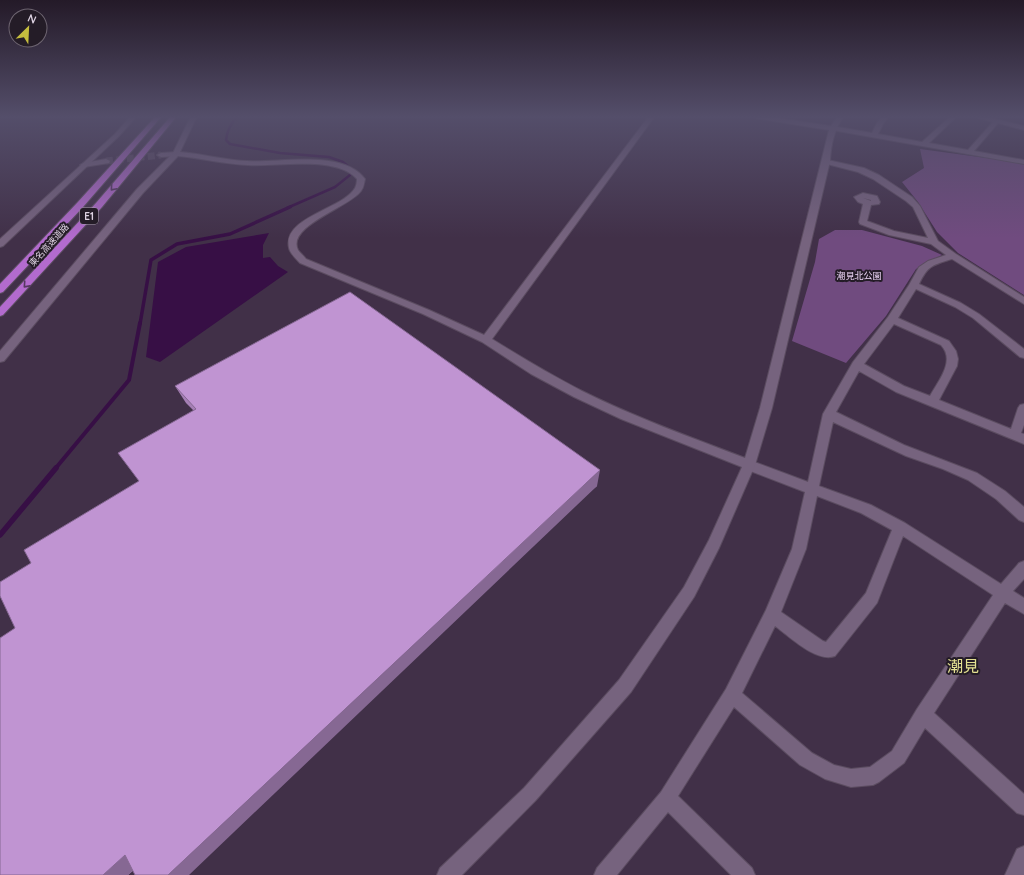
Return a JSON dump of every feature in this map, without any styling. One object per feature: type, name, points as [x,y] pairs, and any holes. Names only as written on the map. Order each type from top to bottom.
[{"type":"highway","name":"東名高速道路","points":[[0,290],[80,205],[123,157]]},
{"type":"highway","name":"東名高速道路","points":[[0,313],[99,204],[139,157]]},
{"type":"street","points":[[0,244],[93,157]]},
{"type":"street","points":[[0,358],[140,191],[173,157]]},
{"type":"street","points":[[214,157],[245,162],[328,164],[348,168],[361,179],[357,192],[342,203],[309,220],[300,228],[294,235],[292,243],[297,256],[312,265],[426,312],[486,340],[535,371],[578,394],[657,430],[866,509],[900,527],[1003,592],[1024,607]]},
{"type":"street","points":[[486,340],[622,157]]},
{"type":"street","points":[[447,875],[530,794],[625,686],[689,592],[714,544],[749,465],[766,408],[826,157]]},
{"type":"street","points":[[988,157],[1024,162]]},
{"type":"street","points":[[84,165],[106,160]]},
{"type":"street","points":[[826,161],[861,170],[880,179],[909,199],[916,206],[934,242]]},
{"type":"street","points":[[880,179],[869,193],[863,222],[892,233],[934,242],[953,256],[1024,300]]},
{"type":"street","points":[[604,875],[667,798],[732,695],[772,615],[798,548],[830,414],[857,365],[892,319],[914,285],[922,269],[931,263],[953,256]]},
{"type":"street","points":[[914,285],[958,305],[976,316],[1024,354]]},
{"type":"street","points":[[892,319],[945,343],[952,349],[954,359],[952,366],[933,401]]},
{"type":"street","points":[[857,365],[900,389],[1020,436],[1024,408]]},
{"type":"street","points":[[830,414],[870,436],[912,454],[955,468],[985,485],[1012,503],[1024,516]]},
{"type":"street","points":[[772,615],[820,649],[829,650],[872,598],[900,527]]},
{"type":"street","points":[[732,695],[806,759],[831,773],[851,778],[872,776],[898,757],[923,715],[1003,592],[1024,568]]},
{"type":"street","points":[[923,715],[1024,806]]},
{"type":"street","points":[[667,798],[745,875]]},
{"type":"street","points":[[1015,875],[1024,856]]},
{"type":"green space","points":[[922,157],[978,157],[1024,163],[1024,295],[958,253],[937,232],[918,202],[902,182],[924,168]]},
{"type":"green space","name":"潮見北公園","points":[[835,230],[862,230],[922,246],[942,255],[916,269],[886,316],[846,363],[792,341],[815,262],[819,239]]},
{"type":"shaded area","points":[[269,233],[263,245],[263,258],[270,257],[278,266],[288,272],[160,362],[146,357],[158,262],[186,247]]},
{"type":"building","points":[[350,292],[600,470],[168,875],[135,875],[125,855],[103,875],[0,875],[0,638],[15,628],[0,596],[0,582],[31,563],[24,550],[139,481],[118,453],[196,409],[175,386]]},
{"type":"waterway","points":[[287,208],[335,187],[350,175],[350,168],[343,162],[327,157]]},
{"type":"waterway","points":[[140,324],[151,260],[177,244],[230,234],[290,207]]},
{"type":"waterway","points":[[55,469],[129,380],[140,323]]},
{"type":"waterway","points":[[0,535],[56,468]]},
{"type":"tunnel","points":[[106,161],[144,157]]},
{"type":"district","name":"潮見","points":[[963,666]]}]
